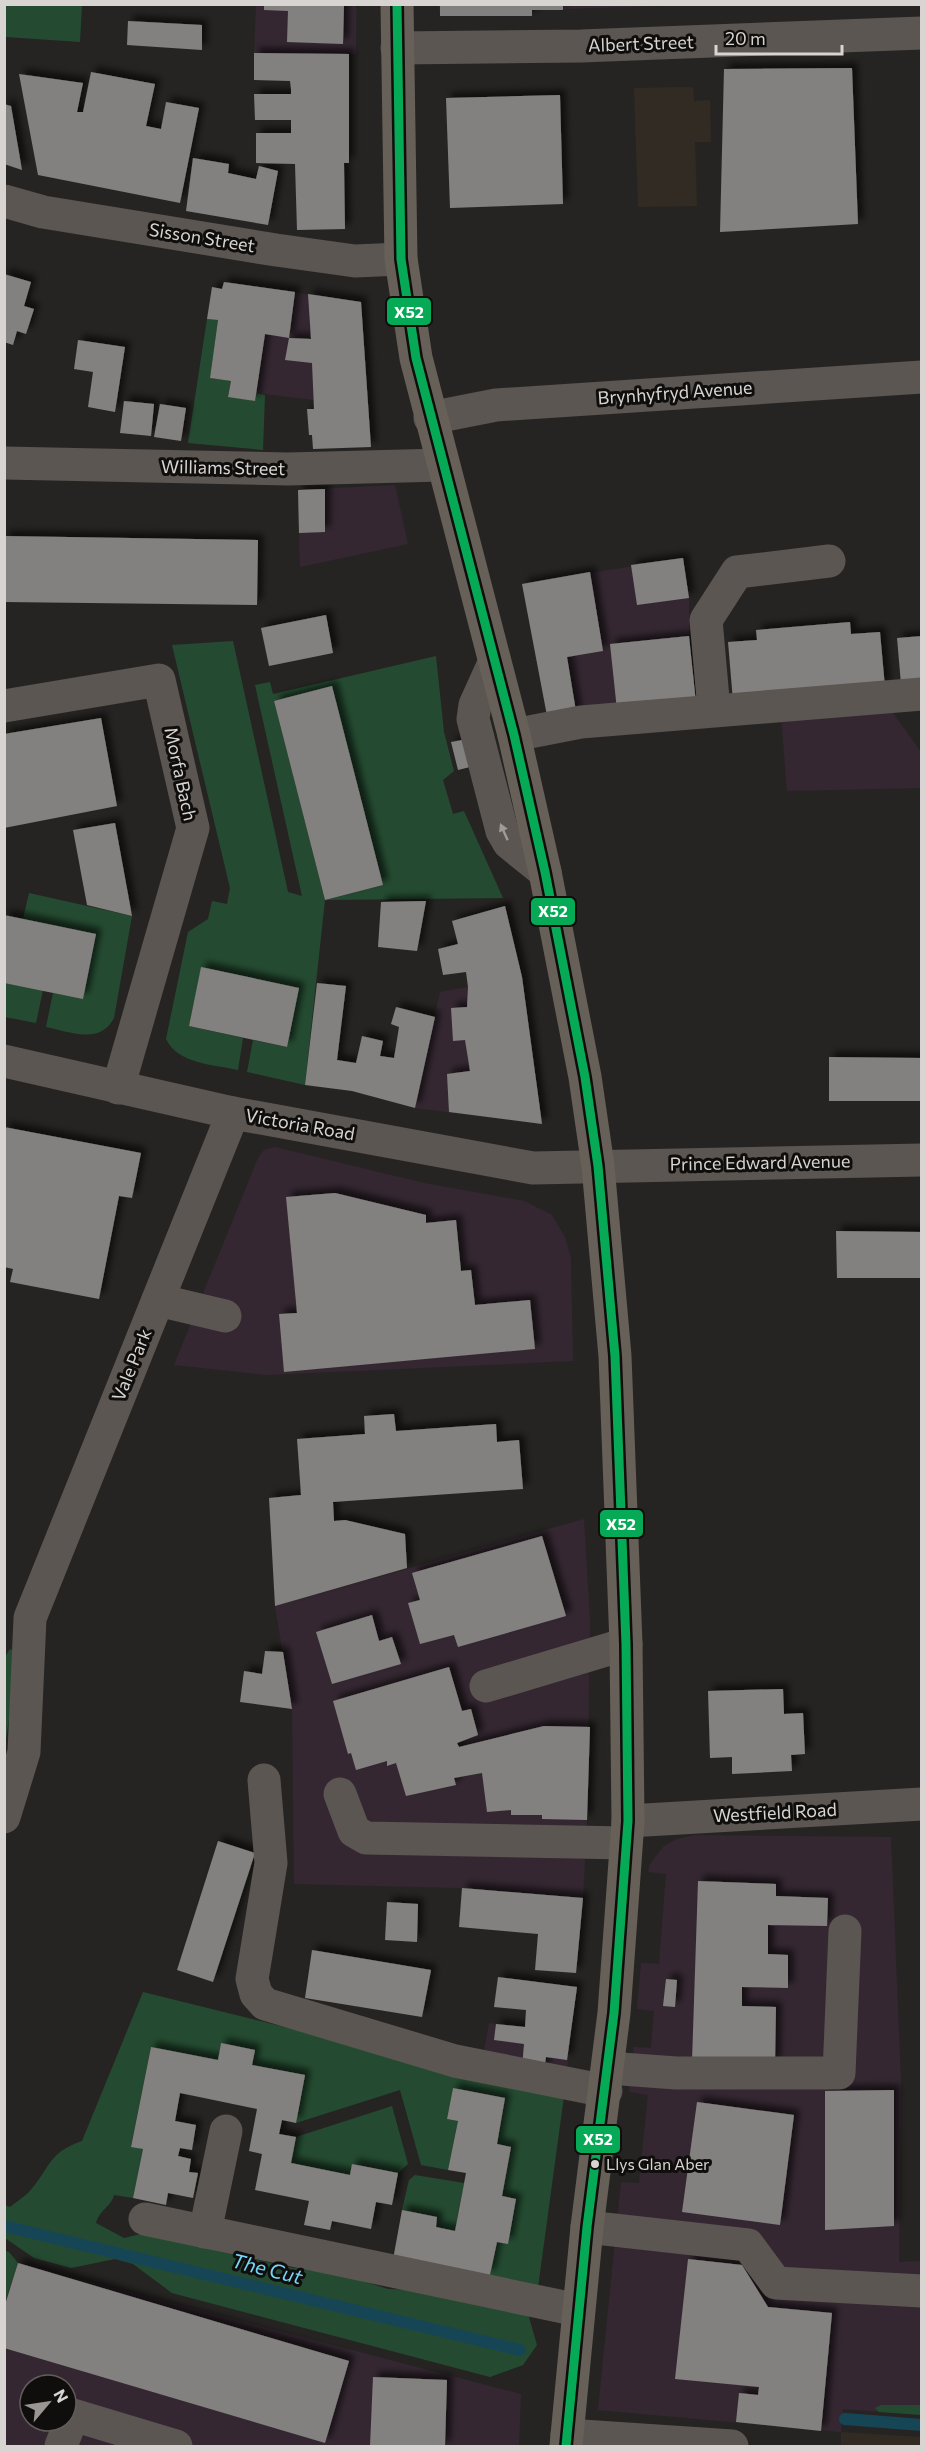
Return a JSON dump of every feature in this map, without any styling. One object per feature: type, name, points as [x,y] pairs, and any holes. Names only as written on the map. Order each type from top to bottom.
[{"type":"main road","points":[[397,4],[401,259],[416,358],[514,735],[545,872],[585,1077],[598,1166],[615,1356],[626,1644],[627,1832],[619,1954],[607,2080],[578,2310],[567,2441]]},
{"type":"street","name":"Albert Street","points":[[397,48],[581,46],[921,33]]},
{"type":"street","name":"Sisson Street","points":[[4,201],[43,212],[276,250],[356,261],[401,259]]},
{"type":"street","name":"Brynhyfryd Avenue","points":[[430,418],[496,405],[921,378]]},
{"type":"street","name":"Williams Street","points":[[4,463],[288,469],[442,465]]},
{"type":"street","points":[[714,710],[706,620],[737,572],[829,561]]},
{"type":"street","points":[[494,663],[475,705],[473,719],[502,831],[509,843],[545,872]]},
{"type":"street","name":"Morfa Bach","points":[[4,706],[159,680],[193,828],[118,1088]]},
{"type":"street","points":[[514,735],[581,722],[921,694]]},
{"type":"street","name":"Victoria Road","points":[[4,1061],[233,1113],[533,1168],[598,1166]]},
{"type":"street","name":"Vale Park","points":[[4,1817],[24,1752],[30,1618],[233,1113]]},
{"type":"street","name":"Prince Edward Avenue","points":[[598,1166],[921,1160]]},
{"type":"street","points":[[158,1300],[225,1316]]},
{"type":"street","name":"Vale Park","points":[[4,1644],[30,1618]]},
{"type":"street","points":[[486,1686],[626,1644]]},
{"type":"street","points":[[264,1780],[271,1863],[252,1979],[256,1994],[265,2004],[455,2061],[607,2080],[676,2073],[839,2073],[845,1931]]},
{"type":"street","name":"Westfield Road","points":[[340,1794],[354,1831],[366,1838],[627,1832],[921,1804]]},
{"type":"street","points":[[205,2232],[226,2131]]},
{"type":"street","points":[[145,2219],[578,2310]]},
{"type":"street","points":[[588,2227],[748,2245],[776,2283],[921,2291]]},
{"type":"street","points":[[61,2446],[73,2415],[176,2446]]},
{"type":"street","points":[[567,2441],[732,2446]]},
{"type":"shaded area","points":[[256,5],[356,5],[356,54],[254,53]]},
{"type":"shaded area","points":[[439,5],[689,5],[532,10],[532,16],[440,16]]},
{"type":"shaded area","points":[[693,87],[694,101],[710,100],[711,142],[695,142],[697,206],[638,207],[634,88]]},
{"type":"shaded area","points":[[271,289],[361,302],[368,397],[314,400],[256,393]]},
{"type":"shaded area","points":[[395,485],[408,544],[300,567],[298,490]]},
{"type":"shaded area","points":[[683,558],[689,598],[689,636],[696,703],[548,721],[522,584]]},
{"type":"shaded area","points":[[890,709],[921,752],[921,788],[787,791],[781,716]]},
{"type":"shaded area","points":[[522,977],[542,1124],[415,1108],[440,992]]},
{"type":"shaded area","points":[[275,1147],[424,1183],[524,1201],[552,1215],[565,1237],[571,1258],[573,1361],[267,1375],[174,1365],[258,1158],[264,1150]]},
{"type":"shaded area","points":[[584,1519],[590,1619],[587,1820],[583,1898],[462,1888],[294,1884],[292,1709],[275,1606]]},
{"type":"shaded area","points":[[695,1835],[891,1837],[901,2083],[899,2262],[921,2261],[921,2415],[843,2409],[841,2432],[598,2410],[621,2182],[639,2183],[648,2095],[629,2092],[634,2047],[651,2048],[654,2011],[637,2009],[641,1963],[659,1964],[666,1874],[648,1872],[650,1864],[663,1847],[677,1839]]},
{"type":"shaded area","points":[[489,2023],[571,2033],[564,2096],[480,2075]]},
{"type":"shaded area","points":[[4,2251],[9,2252],[18,2263],[521,2394],[519,2446],[5,2446]]},
{"type":"shaded area","points":[[841,2432],[921,2437],[921,2446],[841,2446]]},
{"type":"green space","points":[[4,5],[82,5],[80,42],[6,37]]},
{"type":"green space","points":[[207,319],[218,320],[210,378],[231,381],[228,396],[255,401],[256,393],[265,395],[263,450],[188,443]]},
{"type":"green space","points":[[233,641],[288,892],[302,896],[255,685],[270,682],[273,694],[436,656],[444,732],[454,771],[443,780],[453,814],[464,811],[503,898],[325,900],[305,1085],[247,1072],[253,1040],[286,1047],[299,988],[201,968],[189,1026],[243,1038],[238,1070],[187,1058],[171,1047],[166,1039],[188,932],[208,919],[212,901],[227,904],[230,888],[172,645]],"holes":[[[332,687],[383,885],[325,900],[274,701]]]},
{"type":"green space","points":[[29,893],[132,916],[114,1018],[101,1032],[84,1034],[46,1027],[53,993],[83,998],[96,934],[23,919]]},
{"type":"green space","points":[[4,983],[43,990],[36,1023],[5,1017]]},
{"type":"green space","points":[[10,1649],[19,1654],[5,1745],[5,1657]]},
{"type":"green space","points":[[143,1992],[564,2096],[537,2295],[490,2275],[497,2242],[508,2243],[516,2200],[502,2196],[511,2147],[497,2144],[505,2098],[453,2088],[447,2119],[458,2121],[448,2170],[421,2165],[400,2090],[296,2123],[252,2065],[254,2050],[221,2043],[218,2060],[151,2047],[131,2146],[143,2149],[133,2198],[114,2195],[96,2223],[124,2238],[149,2232],[200,2247],[288,2267],[340,2274],[388,2289],[418,2290],[528,2314],[537,2345],[523,2365],[490,2377],[172,2293],[133,2264],[115,2259],[71,2268],[34,2258],[5,2238],[4,2205],[10,2207],[25,2196],[55,2156],[82,2141]]},
{"type":"green space","points":[[392,2106],[408,2164],[398,2173],[353,2164],[350,2175],[291,2163],[296,2137]]},
{"type":"green space","points":[[415,2175],[464,2183],[455,2231],[436,2227],[437,2217],[402,2210],[409,2180]]},
{"type":"green space","points":[[5,2251],[9,2252],[18,2263],[5,2302]]},
{"type":"green space","points":[[881,2405],[921,2405],[921,2415],[879,2412],[875,2408]]},
{"type":"building","points":[[440,4],[563,4],[563,10],[532,10],[532,16],[440,16]]},
{"type":"building","points":[[264,5],[344,5],[343,44],[287,42],[288,11],[264,10]]},
{"type":"building","points":[[128,21],[202,25],[202,50],[127,45]]},
{"type":"building","points":[[254,53],[349,54],[349,163],[344,163],[345,229],[297,230],[295,164],[256,163],[256,133],[291,133],[291,120],[255,120],[254,94],[291,94],[291,89],[290,81],[254,80]]},
{"type":"building","points":[[852,68],[858,224],[720,232],[724,69]]},
{"type":"building","points":[[91,72],[155,84],[146,126],[161,129],[166,102],[199,108],[180,203],[38,175],[19,74],[83,83],[77,112],[83,112]]},
{"type":"building","points":[[560,95],[563,204],[450,208],[446,98]]},
{"type":"building","points":[[4,104],[11,106],[22,170],[4,164]]},
{"type":"building","points":[[193,158],[229,164],[228,173],[256,179],[259,166],[278,171],[268,225],[186,211]]},
{"type":"building","points":[[4,274],[31,282],[24,306],[34,309],[26,334],[17,331],[13,345],[4,342]]},
{"type":"building","points":[[224,282],[295,292],[289,338],[265,334],[255,401],[228,397],[231,381],[210,378],[218,320],[207,319],[212,287],[222,289]]},
{"type":"building","points":[[308,294],[361,302],[371,447],[313,449],[312,435],[309,435],[307,409],[314,409],[312,363],[285,360],[289,338],[311,339]]},
{"type":"building","points":[[78,340],[125,347],[115,412],[88,407],[93,372],[74,369]]},
{"type":"building","points":[[124,401],[154,404],[151,436],[120,433]]},
{"type":"building","points":[[160,404],[186,408],[181,441],[154,437]]},
{"type":"building","points":[[325,489],[325,532],[299,533],[298,490]]},
{"type":"building","points":[[4,536],[258,540],[257,605],[4,602]]},
{"type":"building","points":[[683,558],[689,598],[637,605],[631,565]]},
{"type":"building","points":[[590,572],[603,651],[567,657],[577,717],[548,721],[522,584]]},
{"type":"building","points":[[326,615],[333,653],[269,666],[261,628]]},
{"type":"building","points":[[850,622],[851,634],[880,632],[885,687],[733,701],[728,642],[757,640],[756,630]]},
{"type":"building","points":[[689,636],[696,703],[617,710],[610,644]]},
{"type":"building","points":[[922,636],[922,683],[901,684],[897,638]]},
{"type":"building","points":[[332,686],[383,885],[325,900],[274,701]]},
{"type":"building","points":[[101,718],[117,806],[4,828],[4,734]]},
{"type":"building","points":[[462,740],[470,767],[458,770],[451,742]]},
{"type":"building","points":[[115,823],[132,916],[87,905],[73,830]]},
{"type":"building","points":[[426,901],[417,951],[378,947],[381,902]]},
{"type":"building","points":[[505,906],[522,977],[542,1124],[449,1112],[447,1074],[470,1071],[465,1040],[453,1041],[451,1008],[467,1007],[468,987],[466,972],[443,975],[438,949],[458,944],[452,921]]},
{"type":"building","points":[[4,915],[96,934],[83,999],[4,983]]},
{"type":"building","points":[[201,967],[299,988],[287,1047],[189,1026]]},
{"type":"building","points":[[317,983],[346,986],[337,1060],[356,1063],[362,1036],[383,1041],[380,1056],[394,1058],[399,1027],[391,1024],[396,1007],[435,1017],[415,1108],[352,1091],[305,1085]]},
{"type":"building","points":[[829,1057],[922,1058],[922,1101],[829,1101]]},
{"type":"building","points":[[4,1127],[141,1153],[132,1198],[119,1196],[99,1299],[10,1282],[13,1269],[4,1267]]},
{"type":"building","points":[[335,1193],[426,1215],[426,1223],[456,1220],[461,1271],[471,1270],[475,1305],[530,1300],[535,1349],[284,1372],[279,1314],[297,1313],[286,1197]]},
{"type":"building","points":[[836,1231],[922,1232],[922,1278],[837,1278]]},
{"type":"building","points":[[394,1414],[396,1431],[496,1424],[497,1442],[519,1440],[523,1489],[333,1502],[334,1521],[345,1520],[405,1534],[407,1568],[275,1606],[269,1498],[301,1495],[297,1439],[365,1434],[364,1416]]},
{"type":"building","points":[[542,1536],[566,1616],[458,1647],[454,1635],[420,1644],[408,1603],[420,1600],[412,1573]]},
{"type":"building","points":[[372,1615],[379,1641],[392,1637],[401,1664],[332,1684],[316,1632]]},
{"type":"building","points":[[265,1651],[283,1652],[292,1709],[240,1702],[244,1671],[262,1674]]},
{"type":"building","points":[[449,1667],[462,1711],[471,1709],[478,1735],[457,1743],[459,1747],[544,1726],[590,1727],[587,1820],[542,1819],[542,1815],[511,1815],[511,1810],[487,1812],[482,1773],[454,1778],[456,1785],[406,1796],[396,1763],[387,1766],[387,1761],[356,1770],[351,1753],[348,1754],[333,1701]]},
{"type":"building","points":[[783,1689],[784,1714],[803,1713],[805,1754],[791,1755],[792,1771],[732,1774],[732,1757],[710,1758],[708,1691]]},
{"type":"building","points":[[218,1841],[255,1853],[213,1982],[177,1970]]},
{"type":"building","points":[[698,1881],[776,1884],[776,1896],[828,1898],[827,1926],[768,1925],[768,1954],[788,1955],[788,1988],[742,1987],[742,2006],[776,2007],[775,2064],[692,2061]]},
{"type":"building","points":[[462,1888],[583,1898],[576,1973],[535,1970],[538,1934],[459,1927]]},
{"type":"building","points":[[387,1902],[418,1904],[417,1942],[385,1940]]},
{"type":"building","points":[[312,1950],[431,1970],[422,2017],[305,1998]]},
{"type":"building","points":[[498,1977],[577,1987],[567,2060],[546,2057],[544,2070],[522,2067],[524,2044],[494,2040],[496,2024],[525,2027],[526,2010],[494,2007]]},
{"type":"building","points":[[666,1979],[677,1980],[675,2007],[663,2006]]},
{"type":"building","points":[[221,2043],[255,2050],[252,2065],[305,2075],[296,2123],[282,2120],[279,2134],[296,2137],[291,2163],[350,2175],[352,2164],[398,2173],[392,2205],[376,2202],[371,2229],[332,2221],[330,2230],[304,2225],[309,2201],[255,2190],[262,2154],[249,2151],[257,2109],[180,2093],[175,2121],[196,2125],[192,2150],[180,2148],[178,2156],[191,2159],[189,2172],[198,2173],[193,2198],[168,2193],[166,2205],[133,2198],[143,2149],[131,2147],[151,2047],[218,2060]]},
{"type":"building","points":[[453,2088],[505,2098],[497,2144],[511,2147],[502,2196],[516,2199],[508,2244],[497,2242],[490,2275],[392,2265],[402,2210],[437,2217],[436,2227],[455,2231],[466,2173],[448,2170],[458,2121],[447,2119]]},
{"type":"building","points":[[894,2090],[894,2226],[825,2230],[825,2091]]},
{"type":"building","points":[[697,2102],[794,2115],[780,2225],[682,2212]]},
{"type":"building","points":[[688,2259],[742,2265],[768,2307],[832,2313],[821,2431],[736,2422],[739,2393],[758,2395],[759,2387],[675,2379]]},
{"type":"building","points":[[18,2263],[349,2361],[325,2443],[4,2348],[4,2308]]},
{"type":"building","points":[[373,2377],[447,2380],[445,2446],[370,2446]]},
{"type":"waterway","name":"The Cut","points":[[4,2226],[520,2350]]},
{"type":"waterway","name":"The Cut","points":[[845,2419],[922,2425]]},
{"type":"transit line","name":"X52","points":[[397,4],[401,259],[416,358],[514,735],[545,872],[585,1077],[598,1166],[615,1356],[626,1644],[628,1821],[614,2013],[587,2227],[566,2446]]},
{"type":"place","name":"Llys Glan Aber","points":[[595,2164]]}]
